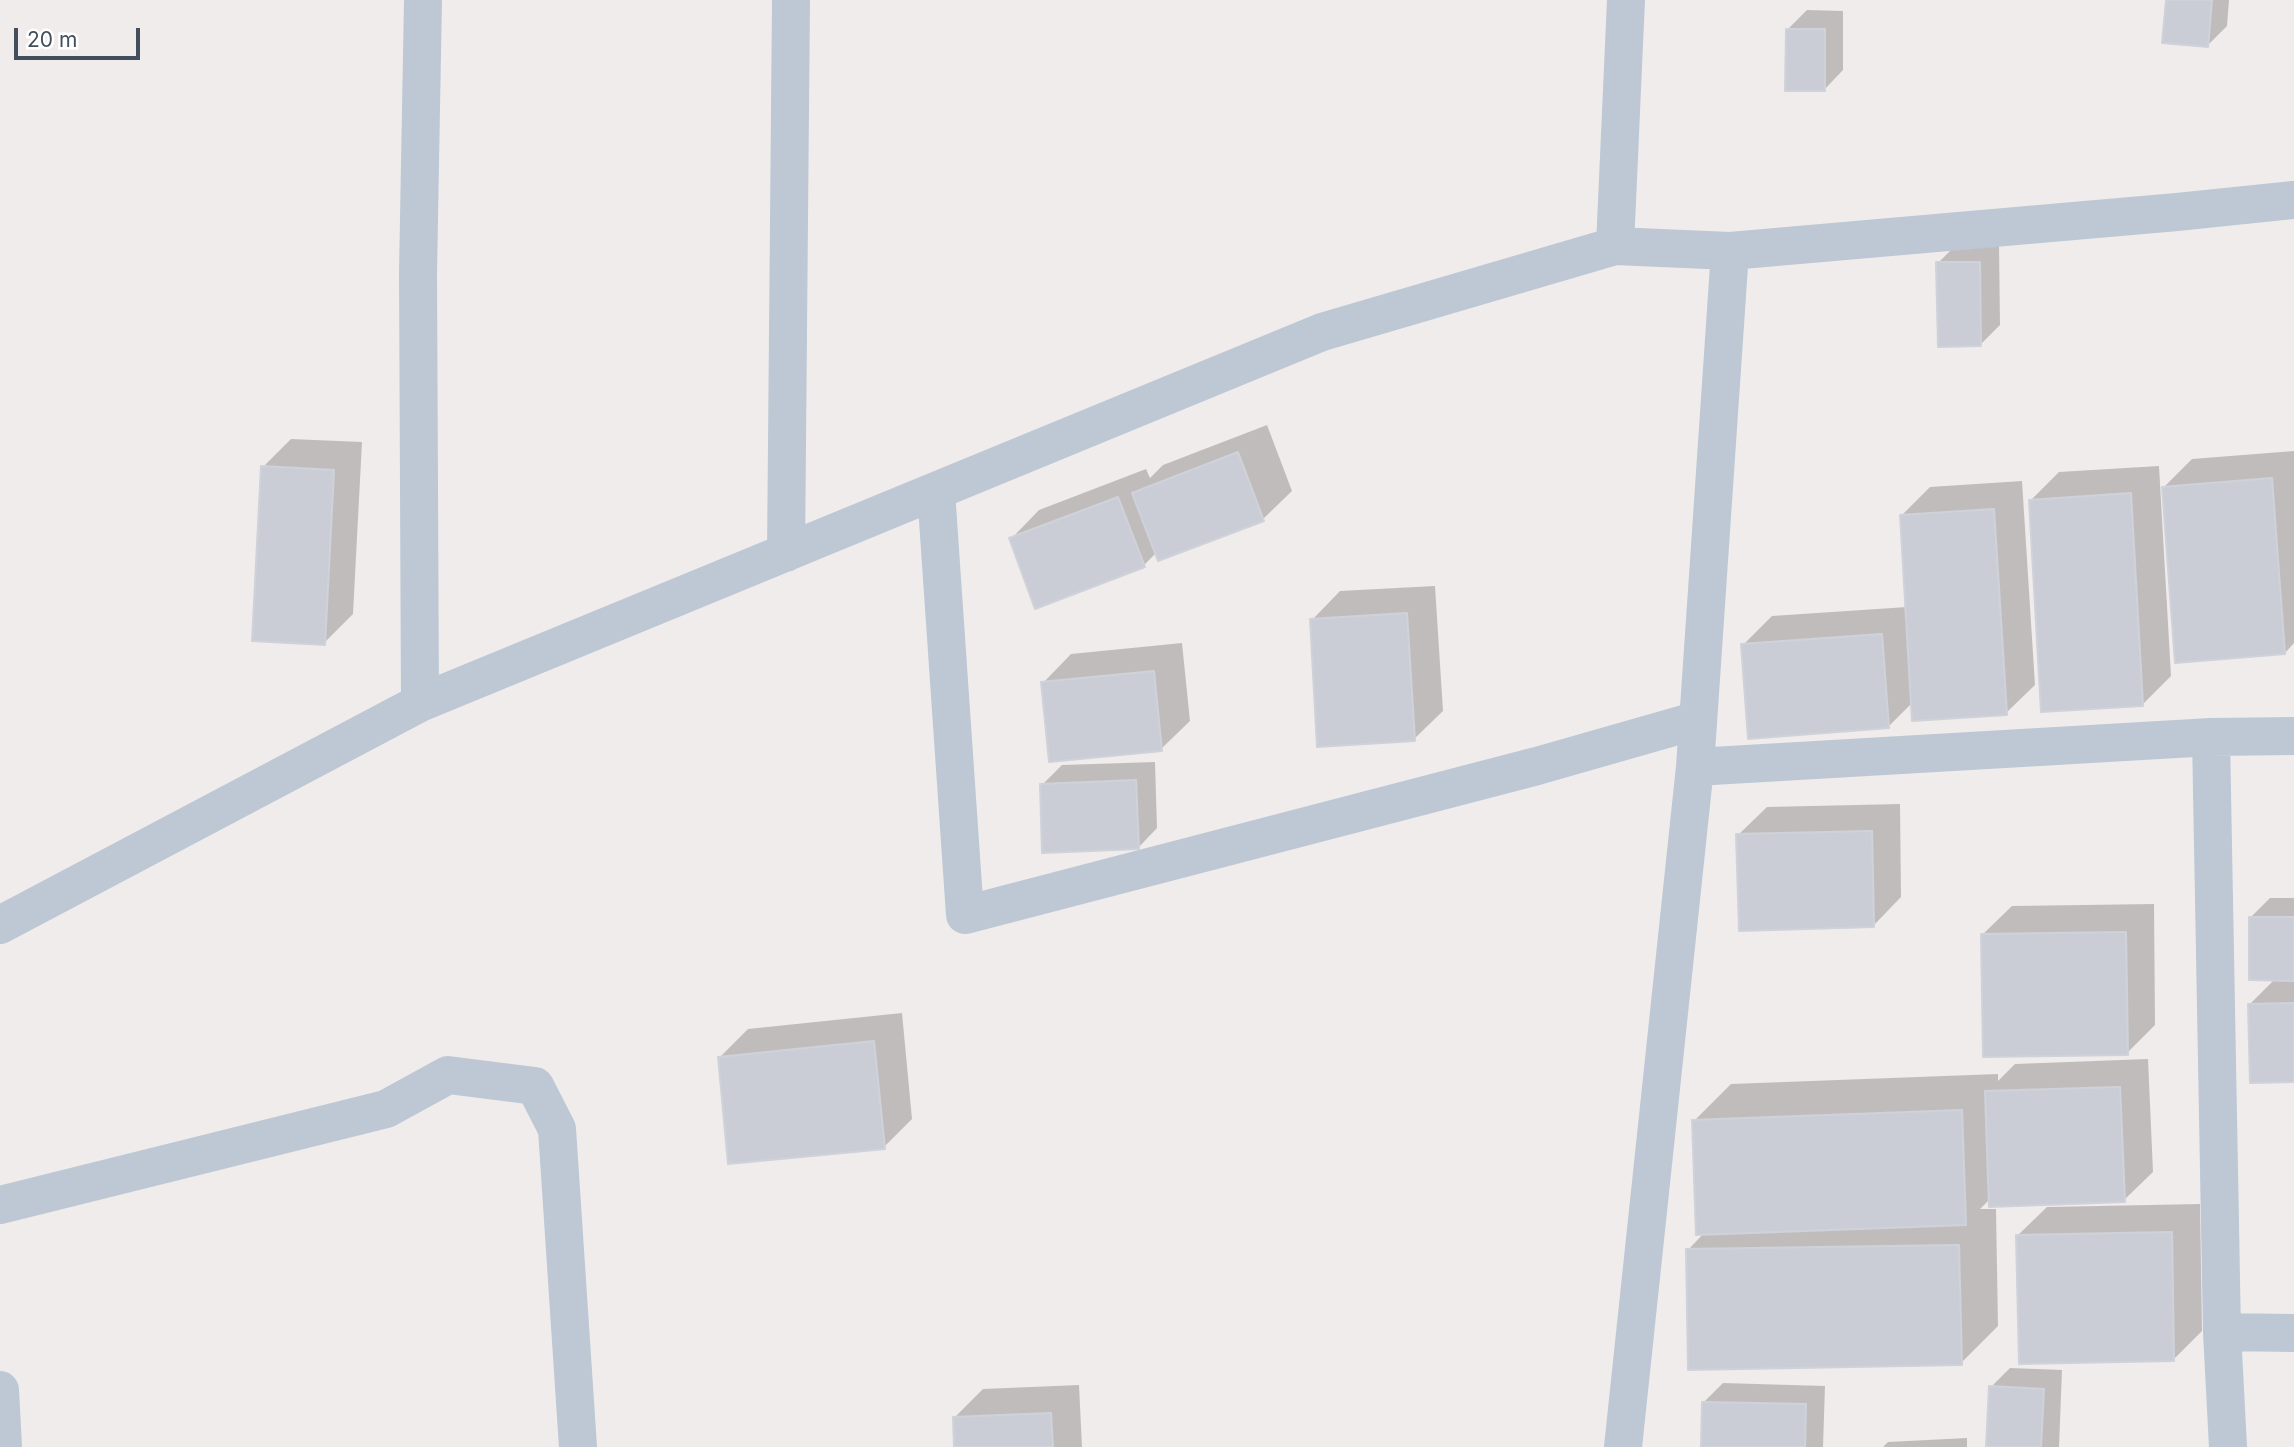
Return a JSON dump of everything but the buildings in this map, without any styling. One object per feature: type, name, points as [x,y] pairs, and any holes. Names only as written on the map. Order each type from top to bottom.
[{"type":"street","points":[[420,704],[418,273],[423,0]]},
{"type":"street","points":[[786,553],[791,0]]},
{"type":"street","points":[[1615,246],[1626,0]]},
{"type":"street","points":[[0,925],[420,704],[1322,332],[1615,246],[1730,251],[2164,214],[2294,200]]},
{"type":"street","points":[[1623,1447],[1695,767],[1730,251]]},
{"type":"street","points":[[936,491],[965,915],[1537,766],[1698,720]]},
{"type":"street","points":[[1695,767],[2211,737],[2294,736]]},
{"type":"street","points":[[2211,737],[2222,1332],[2228,1447]]},
{"type":"street","points":[[0,1205],[386,1109],[448,1075],[535,1086],[557,1129],[578,1447]]},
{"type":"street","points":[[2222,1332],[2294,1333]]},
{"type":"street","points":[[0,1390],[3,1447]]}]
